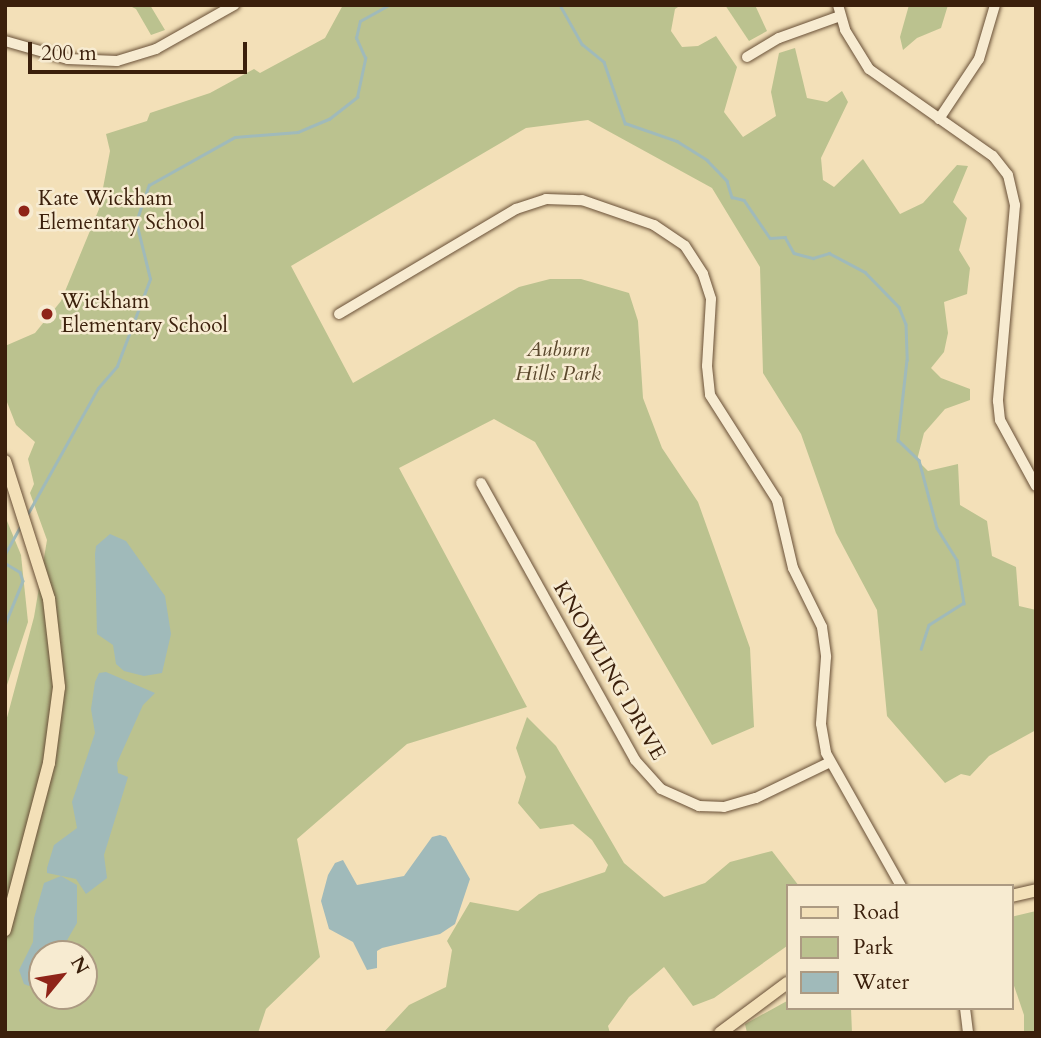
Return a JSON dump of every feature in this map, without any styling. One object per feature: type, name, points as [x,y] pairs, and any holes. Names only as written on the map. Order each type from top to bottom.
[{"type":"main road","points":[[5,461],[34,545],[57,643],[58,709],[49,763],[5,930]]},
{"type":"main road","points":[[1013,896],[1036,890]]},
{"type":"main road","points":[[720,1033],[786,984]]},
{"type":"street","points":[[5,41],[68,59],[117,61],[156,49],[234,5]]},
{"type":"street","points":[[939,119],[979,59],[995,5]]},
{"type":"street","points":[[747,57],[779,38],[839,11],[869,69],[993,156],[1013,186],[998,401],[1000,420],[1036,486]]},
{"type":"street","points":[[339,314],[516,209],[546,199],[582,201],[654,225],[679,241],[697,261],[709,292],[706,366],[710,394],[723,420],[772,489],[793,568],[822,626],[826,657],[822,733],[830,762],[900,884]]},
{"type":"street","name":"KNOWLING DRIVE","points":[[481,483],[635,760],[662,789],[699,806],[724,807],[756,798],[830,762]]},
{"type":"street","points":[[965,1010],[968,1033]]},
{"type":"green space","points":[[128,5],[150,5],[165,30],[151,35],[136,9]]},
{"type":"green space","name":"Auburn Hills Park","points":[[343,5],[681,5],[675,9],[671,31],[682,47],[698,46],[716,36],[737,67],[724,112],[743,137],[776,116],[771,92],[779,53],[795,48],[807,98],[827,102],[842,91],[848,102],[821,158],[823,180],[834,187],[863,159],[900,214],[923,203],[957,165],[968,166],[953,202],[967,218],[959,250],[970,268],[967,294],[944,302],[948,333],[944,352],[931,368],[941,378],[970,389],[970,400],[945,409],[924,433],[917,460],[928,471],[958,464],[960,505],[987,521],[992,556],[1016,567],[1019,606],[1036,610],[1036,730],[989,756],[970,776],[961,774],[945,783],[887,716],[877,610],[836,533],[801,434],[763,373],[760,267],[712,188],[588,120],[526,128],[291,266],[353,383],[519,287],[550,279],[581,279],[629,293],[638,321],[643,398],[662,448],[698,502],[750,648],[754,727],[712,745],[535,442],[494,419],[399,468],[527,707],[407,744],[297,839],[320,957],[266,1009],[258,1033],[5,1033],[5,725],[34,617],[47,540],[30,493],[34,484],[28,459],[35,442],[16,425],[5,397],[5,346],[35,333],[61,301],[99,209],[110,151],[106,134],[147,121],[150,113],[210,93],[254,69],[260,73],[325,38]]},
{"type":"green space","points":[[725,5],[755,5],[767,31],[749,41]]},
{"type":"green space","points":[[909,5],[948,5],[941,28],[917,38],[903,50],[900,37]]},
{"type":"green space","points":[[5,516],[21,555],[28,622],[5,691]]},
{"type":"green space","points":[[527,717],[556,746],[624,863],[664,897],[705,883],[730,862],[772,851],[797,884],[786,884],[786,947],[714,998],[693,1006],[664,967],[629,997],[608,1026],[610,1033],[383,1033],[409,1005],[446,987],[452,950],[447,941],[470,902],[518,911],[539,894],[605,872],[608,865],[592,840],[573,824],[540,829],[518,803],[526,777],[516,748]]},
{"type":"green space","points":[[1036,911],[1036,1033],[1024,1033],[1024,1015],[1013,983],[1013,917]]},
{"type":"green space","points":[[786,1002],[786,1010],[851,1010],[852,1033],[747,1033],[745,1024]]},
{"type":"water","points":[[110,534],[126,541],[165,596],[171,634],[162,673],[144,676],[124,671],[116,664],[113,645],[97,634],[96,546]]},
{"type":"water","points":[[106,672],[155,693],[143,705],[117,763],[118,773],[128,777],[104,855],[107,878],[86,894],[76,879],[47,873],[47,868],[54,845],[77,828],[72,802],[95,733],[91,709],[95,682],[99,673]]},
{"type":"water","points":[[432,837],[446,837],[470,879],[455,924],[440,934],[382,948],[377,951],[377,968],[367,970],[353,942],[329,929],[321,901],[328,875],[335,863],[343,860],[357,885],[404,876]]},
{"type":"water","points":[[61,876],[77,885],[77,923],[67,940],[33,940],[34,918],[44,883]]},
{"type":"water","points":[[28,952],[28,986],[24,984],[19,970]]},
{"type":"waterway","points":[[27,515],[98,388],[117,366],[150,279],[136,222],[149,185],[235,137],[298,132],[329,119],[357,97],[365,58],[356,38],[360,21],[389,5]]},
{"type":"waterway","points":[[560,5],[582,44],[604,62],[625,123],[677,141],[707,160],[727,181],[732,197],[744,200],[770,238],[785,237],[794,253],[813,258],[829,253],[865,272],[899,307],[906,324],[907,360],[898,440],[919,460],[937,528],[957,560],[964,603],[929,625],[921,649]]},
{"type":"waterway","points":[[5,554],[20,527]]},
{"type":"waterway","points":[[5,563],[20,572],[23,581],[5,625]]},
{"type":"place","name":"Kate Wickham Elementary School","points":[[24,211]]},
{"type":"place","name":"Wickham Elementary School","points":[[47,314]]}]
